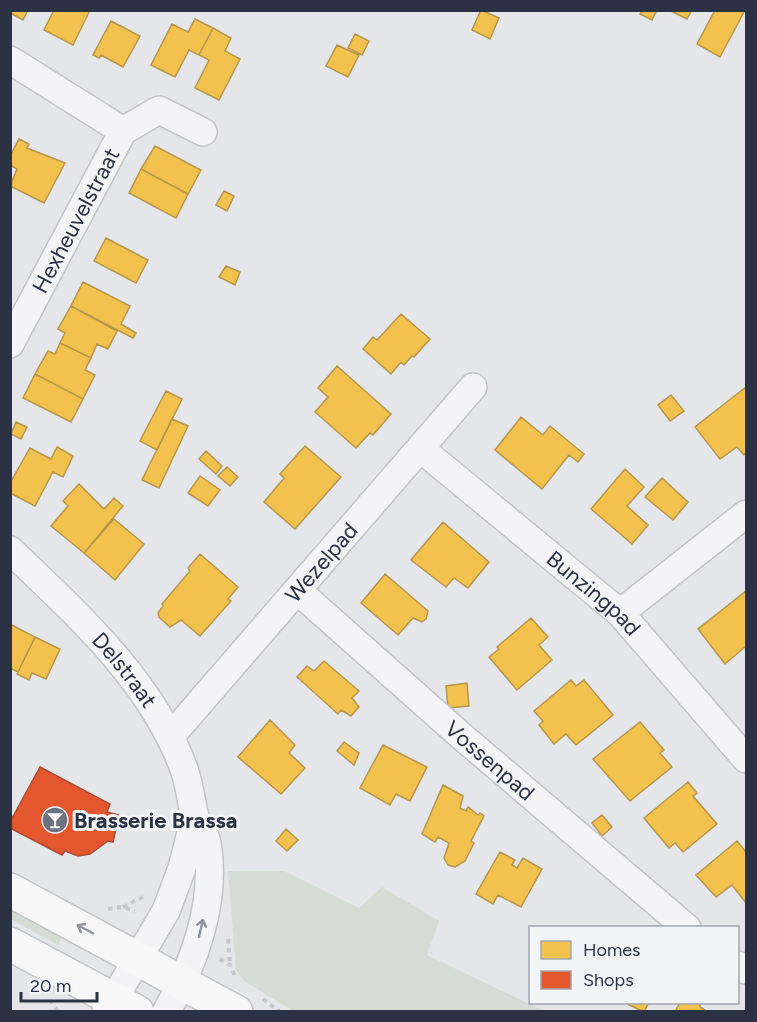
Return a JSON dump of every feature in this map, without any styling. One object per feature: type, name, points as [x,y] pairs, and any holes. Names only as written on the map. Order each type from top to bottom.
[{"type":"main road","points":[[10,890],[236,1011]]},
{"type":"main road","points":[[10,944],[118,1007]]},
{"type":"street","name":"Hexheuvelstraat","points":[[10,60],[123,131]]},
{"type":"street","name":"Hexheuvelstraat","points":[[10,344],[123,131],[159,110],[203,132]]},
{"type":"street","name":"Wezelpad","points":[[170,737],[473,387]]},
{"type":"street","name":"Bunzingpad","points":[[421,449],[620,613],[747,759]]},
{"type":"street","points":[[620,613],[747,514]]},
{"type":"street","name":"Delstraat","points":[[10,550],[88,624],[131,677],[170,737],[185,771],[195,818],[207,840],[210,883],[197,944],[183,983],[166,1011]]},
{"type":"street","name":"Vossenpad","points":[[298,591],[459,734],[686,926]]},
{"type":"street","name":"Delstraat","points":[[118,1007],[136,957],[147,943],[171,898],[195,818]]},
{"type":"shaded area","points":[[228,871],[284,871],[359,908],[382,887],[439,921],[427,955],[544,1011],[293,1011],[244,981],[236,970]]},
{"type":"shaded area","points":[[10,902],[65,931],[58,945],[11,919]]},
{"type":"building: Homes","points":[[10,10],[28,10],[23,20],[10,13]]},
{"type":"building: Homes","points":[[54,10],[90,10],[73,45],[44,30]]},
{"type":"building: Homes","points":[[481,10],[499,18],[490,39],[472,30]]},
{"type":"building: Homes","points":[[643,10],[657,10],[652,20],[640,14]]},
{"type":"building: Homes","points":[[669,10],[692,10],[687,19]]},
{"type":"building: Homes","points":[[715,10],[745,10],[720,57],[697,44]]},
{"type":"building: Homes","points":[[195,19],[213,28],[199,55],[189,50],[175,77],[151,65],[172,24],[188,32]]},
{"type":"building: Homes","points":[[111,21],[140,36],[123,67],[101,55],[99,58],[93,55]]},
{"type":"building: Homes","points":[[213,28],[231,38],[225,51],[240,59],[219,100],[195,88],[209,60],[199,55]]},
{"type":"building: Homes","points":[[355,34],[369,41],[362,55],[348,48]]},
{"type":"building: Homes","points":[[337,45],[359,55],[348,77],[326,66]]},
{"type":"building: Homes","points":[[19,139],[29,144],[27,148],[65,163],[44,203],[10,186],[17,169],[10,165],[10,156]]},
{"type":"building: Homes","points":[[155,146],[201,170],[188,194],[141,169]]},
{"type":"building: Homes","points":[[141,169],[188,194],[176,218],[129,193]]},
{"type":"building: Homes","points":[[224,191],[234,196],[227,211],[216,205]]},
{"type":"building: Homes","points":[[106,238],[148,260],[136,283],[94,261]]},
{"type":"building: Homes","points":[[226,266],[240,272],[235,285],[219,277]]},
{"type":"building: Homes","points":[[83,282],[130,306],[121,324],[136,333],[133,338],[71,306]]},
{"type":"building: Homes","points":[[71,306],[117,331],[108,349],[97,344],[91,358],[60,343],[65,333],[58,329]]},
{"type":"building: Homes","points":[[401,314],[430,339],[414,357],[412,356],[404,365],[401,362],[391,374],[363,349],[373,337],[377,340]]},
{"type":"building: Homes","points":[[60,343],[91,358],[85,370],[95,375],[83,399],[35,374],[48,351],[55,354]]},
{"type":"building: Homes","points":[[337,366],[391,414],[373,435],[370,433],[356,448],[315,412],[328,397],[318,388]]},
{"type":"building: Homes","points":[[35,374],[83,399],[71,422],[23,398]]},
{"type":"building: Homes","points":[[746,387],[746,453],[744,455],[737,447],[720,459],[695,427]]},
{"type":"building: Homes","points":[[166,391],[182,399],[157,450],[140,441]]},
{"type":"building: Homes","points":[[671,395],[684,411],[670,421],[658,405]]},
{"type":"building: Homes","points":[[521,417],[543,435],[550,426],[584,454],[578,462],[569,455],[542,489],[495,450]]},
{"type":"building: Homes","points":[[172,419],[188,426],[159,488],[142,480]]},
{"type":"building: Homes","points":[[16,422],[27,427],[21,439],[11,434]]},
{"type":"building: Homes","points":[[305,446],[341,477],[295,529],[264,502],[284,478],[280,474]]},
{"type":"building: Homes","points":[[57,447],[73,456],[63,477],[53,472],[35,506],[10,493],[10,483],[30,448],[51,459]]},
{"type":"building: Homes","points":[[206,451],[222,466],[216,474],[199,459]]},
{"type":"building: Homes","points":[[227,467],[238,477],[230,486],[218,476]]},
{"type":"building: Homes","points":[[625,469],[644,487],[627,506],[648,525],[632,544],[591,509]]},
{"type":"building: Homes","points":[[200,476],[220,490],[208,506],[188,493]]},
{"type":"building: Homes","points":[[662,478],[688,502],[673,520],[645,497]]},
{"type":"building: Homes","points":[[79,484],[104,509],[114,498],[123,506],[84,553],[51,526],[68,506],[63,501]]},
{"type":"building: Homes","points":[[114,519],[144,544],[115,580],[84,553]]},
{"type":"building: Homes","points":[[443,522],[489,562],[468,588],[454,578],[446,587],[411,560]]},
{"type":"building: Homes","points":[[200,554],[238,587],[228,599],[231,601],[200,636],[181,620],[170,627],[159,617],[158,613],[162,604],[190,571],[188,568]]},
{"type":"building: Homes","points":[[385,574],[428,611],[426,619],[422,622],[413,618],[398,635],[361,603]]},
{"type":"building: Homes","points":[[746,591],[746,646],[725,664],[698,629]]},
{"type":"building: Homes","points":[[531,618],[548,637],[539,645],[552,660],[517,690],[489,657],[499,649],[497,647]]},
{"type":"building: Homes","points":[[10,624],[35,637],[18,672],[10,668]]},
{"type":"building: Homes","points":[[35,637],[60,649],[46,679],[32,673],[29,680],[17,674]]},
{"type":"building: Homes","points":[[324,661],[359,691],[352,698],[359,707],[351,716],[341,710],[338,714],[297,677],[307,666],[314,671]]},
{"type":"building: Homes","points":[[571,680],[576,686],[584,680],[613,715],[576,745],[566,734],[554,744],[539,725],[543,721],[534,711]]},
{"type":"building: Homes","points":[[467,683],[469,706],[448,708],[446,686]]},
{"type":"building: Homes","points":[[270,720],[295,745],[289,753],[305,768],[281,794],[238,757]]},
{"type":"building: Homes","points":[[640,722],[664,750],[660,753],[672,767],[630,801],[593,759]]},
{"type":"building: Homes","points":[[344,742],[359,753],[354,765],[337,751]]},
{"type":"building: Homes","points":[[383,745],[427,767],[410,801],[396,794],[390,805],[360,788]]},
{"type":"building: Homes","points":[[688,782],[697,793],[693,796],[717,824],[683,852],[675,843],[669,848],[644,818]]},
{"type":"building: Homes","points":[[443,785],[463,796],[460,808],[466,811],[468,807],[478,815],[480,813],[484,816],[471,841],[474,843],[465,861],[455,867],[448,865],[444,858],[449,843],[438,837],[435,842],[422,834]]},
{"type":"building: Homes","points":[[602,815],[612,827],[602,836],[592,823]]},
{"type":"building: Homes","points":[[286,829],[298,840],[287,851],[276,841]]},
{"type":"building: Homes","points":[[737,841],[746,852],[746,903],[732,885],[716,897],[696,875]]},
{"type":"building: Homes","points":[[500,852],[515,860],[512,865],[517,868],[523,858],[542,869],[521,907],[498,895],[493,904],[476,894]]},
{"type":"building: Homes","points":[[627,1004],[648,1004],[644,1012]]},
{"type":"building: Homes","points":[[679,1004],[700,1004],[700,1007],[708,1012],[675,1012]]},
{"type":"building: Shops","points":[[40,767],[110,804],[107,812],[119,815],[113,842],[108,841],[90,854],[78,856],[65,851],[62,855],[10,828],[10,822]]},
{"type":"place","name":"Brasserie Brassa","points":[[55,820]]}]
